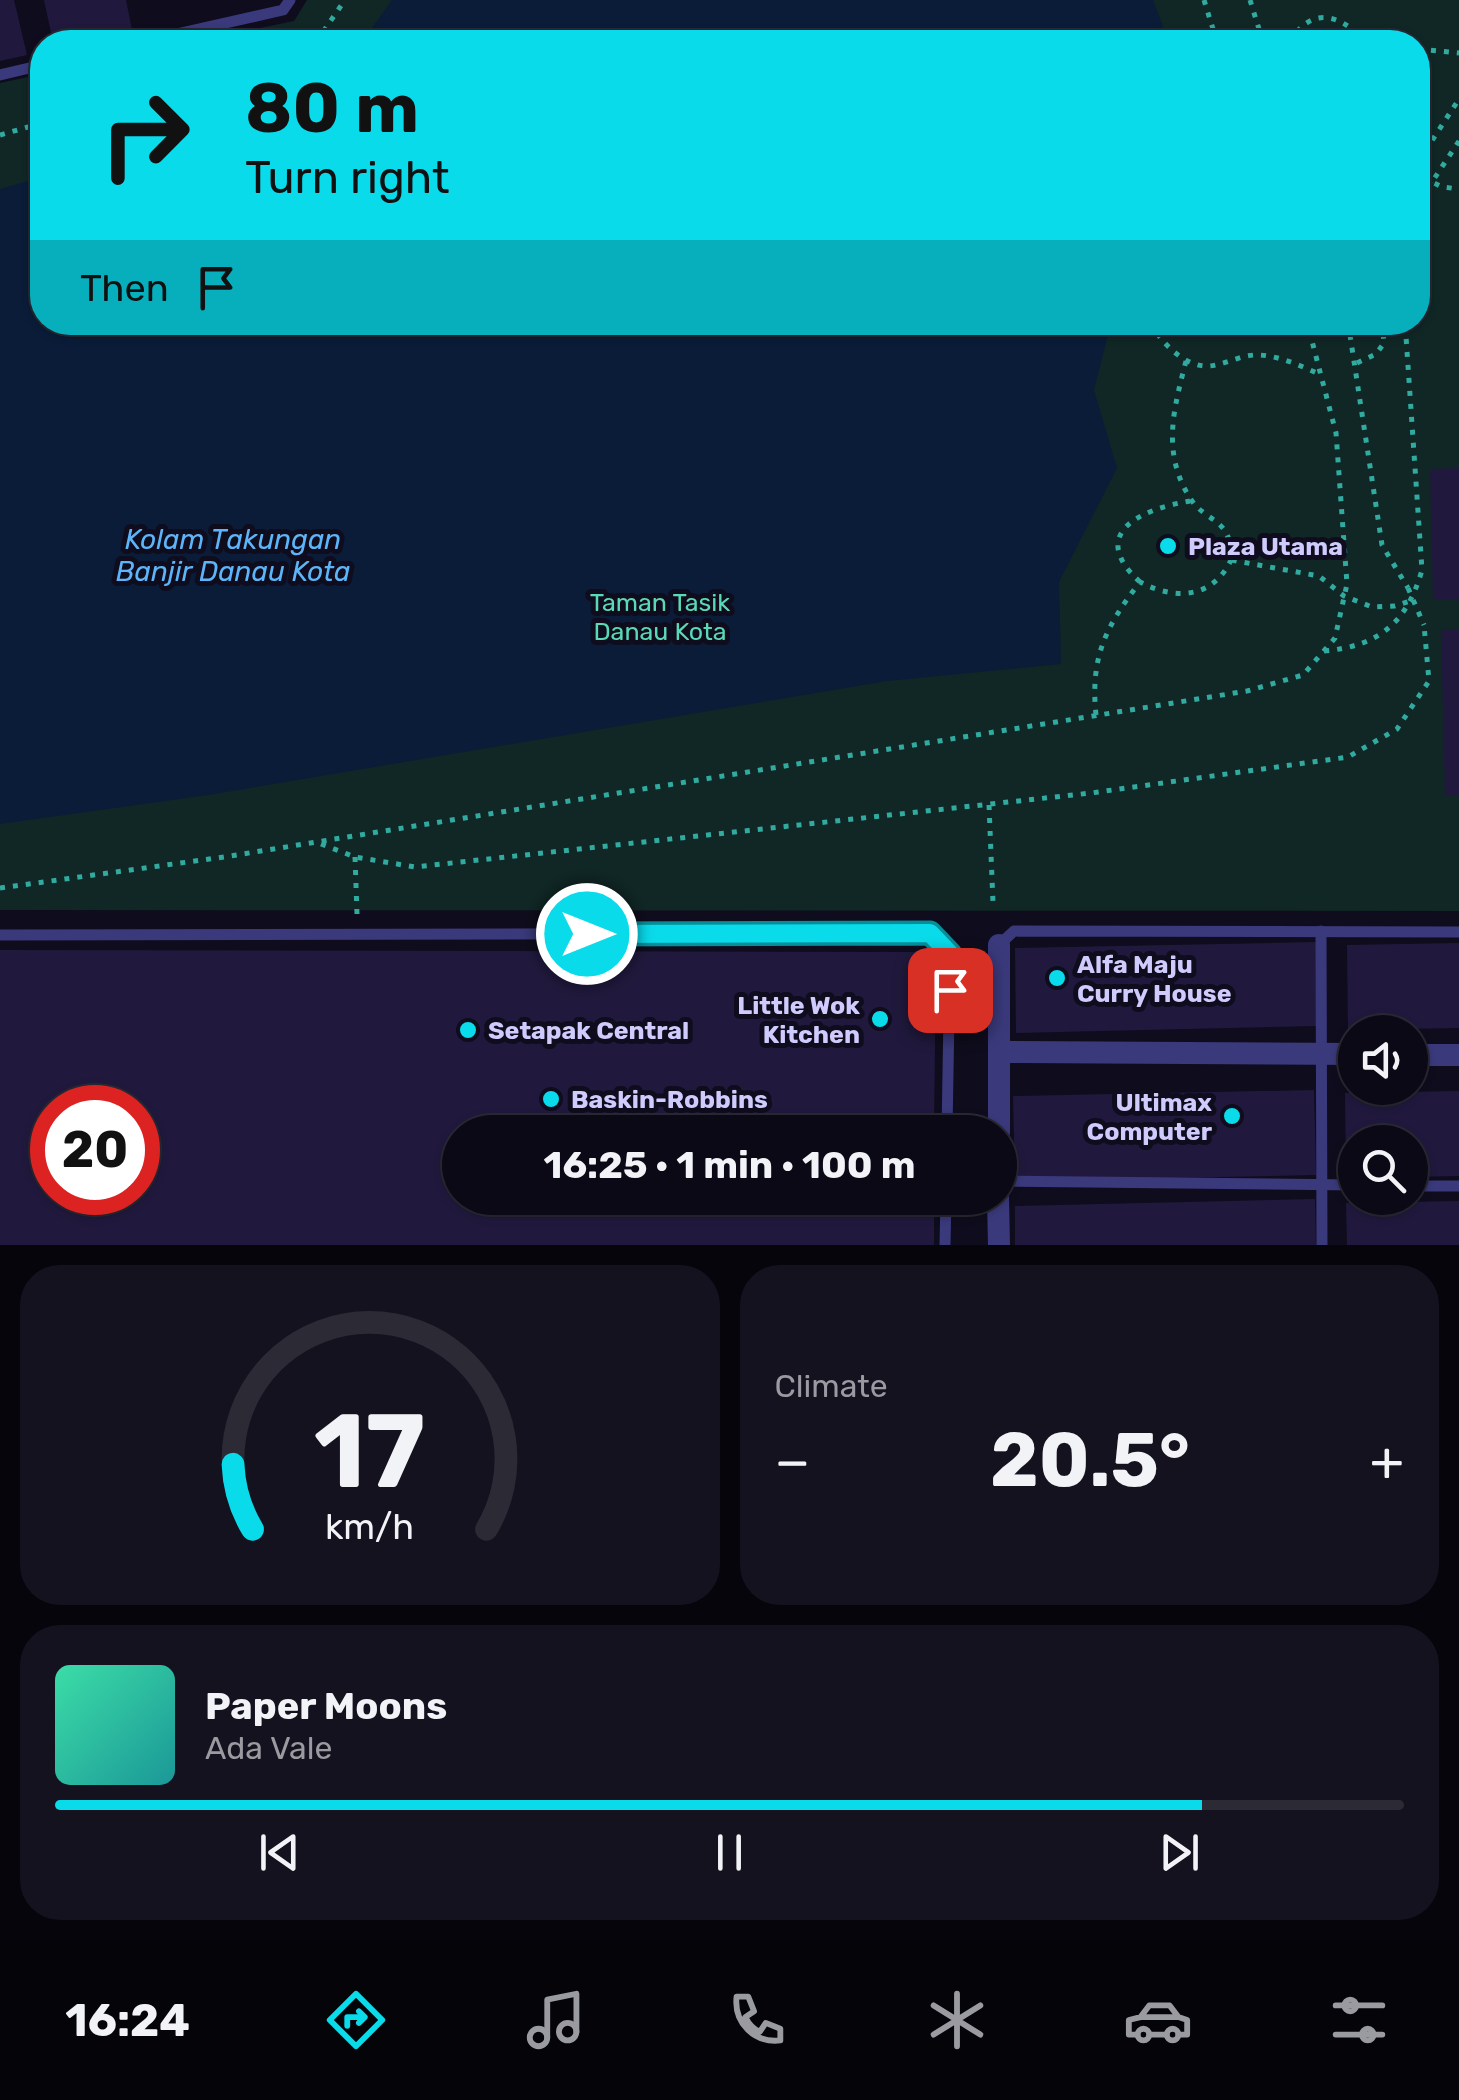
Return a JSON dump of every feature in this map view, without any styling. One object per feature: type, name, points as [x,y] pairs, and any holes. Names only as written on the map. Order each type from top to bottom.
[{"type":"street","points":[[998,1115],[999,945]]},
{"type":"street","points":[[999,1052],[1338,1054]]},
{"type":"street","points":[[1428,1054],[1459,1055]]},
{"type":"street","points":[[998,1215],[999,1245]]},
{"type":"lane","points":[[194,30],[283,10],[290,0]]},
{"type":"lane","points":[[0,74],[30,68]]},
{"type":"lane","points":[[999,945],[1014,931],[1459,932]]},
{"type":"lane","points":[[1320,931],[1322,1245]]},
{"type":"lane","points":[[0,935],[930,933],[950,954],[947,1115]]},
{"type":"lane","points":[[1017,1182],[1338,1185]]},
{"type":"lane","points":[[1428,1186],[1459,1186]]},
{"type":"lane","points":[[945,1245],[946,1215]]},
{"type":"path","points":[[324,30],[345,0]]},
{"type":"path","points":[[1204,0],[1213,30]]},
{"type":"path","points":[[1250,0],[1259,30]]},
{"type":"path","points":[[1300,30],[1310,20],[1331,16],[1354,30]]},
{"type":"path","points":[[1430,50],[1459,53]]},
{"type":"path","points":[[1430,144],[1459,99]]},
{"type":"path","points":[[0,135],[30,126]]},
{"type":"path","points":[[1430,185],[1459,141]]},
{"type":"path","points":[[1432,182],[1459,189]]},
{"type":"path","points":[[1156,335],[1186,361],[1206,367],[1240,356],[1262,355],[1320,374]]},
{"type":"path","points":[[0,888],[317,842],[1096,715],[1248,690],[1304,674],[1335,638],[1347,584],[1336,433],[1310,335]]},
{"type":"path","points":[[317,842],[354,857],[415,867],[868,815],[989,805],[1348,757],[1397,730],[1429,681],[1424,625],[1408,588],[1382,545],[1351,335]]},
{"type":"path","points":[[1357,364],[1376,354],[1384,343],[1383,335]]},
{"type":"path","points":[[1324,651],[1342,650],[1392,626],[1413,600],[1422,570],[1405,335]]},
{"type":"path","points":[[1186,361],[1172,418],[1170,440],[1176,466],[1191,501],[1224,529],[1232,546],[1232,560],[1222,578],[1206,589],[1158,592],[1125,568],[1117,555],[1116,543],[1122,532],[1146,511],[1191,501]]},
{"type":"path","points":[[1232,560],[1319,576],[1344,596],[1372,607],[1413,600]]},
{"type":"path","points":[[1096,715],[1093,684],[1101,645],[1112,618],[1140,582]]},
{"type":"path","points":[[989,805],[993,903]]},
{"type":"path","points":[[354,857],[358,934]]},
{"type":"green space","name":"Taman Tasik Danau Kota","points":[[307,0],[1459,0],[1459,911],[0,910],[0,83],[30,77],[30,335],[1430,335],[1430,30],[251,30],[294,21]]},
{"type":"water","points":[[392,0],[1153,0],[1164,30],[371,30]]},
{"type":"water","name":"Kolam Takungan Banjir Danau Kota","points":[[30,180],[30,335],[1108,335],[1094,390],[1117,468],[1059,582],[1061,664],[887,681],[208,795],[0,824],[0,189]]},
{"type":"building","points":[[0,0],[14,0],[27,55],[0,61]]},
{"type":"building","points":[[44,0],[126,0],[132,30],[50,30]]},
{"type":"building","points":[[1459,468],[1459,599],[1433,600],[1430,469]]},
{"type":"building","points":[[1441,629],[1459,629],[1459,796],[1445,796]]},
{"type":"building","points":[[1316,942],[1317,1026],[1016,1033],[1015,948]]},
{"type":"building","points":[[1459,943],[1459,1028],[1428,1029],[1428,1015],[1348,1015],[1347,945]]},
{"type":"building","name":"Setapak Central","points":[[0,950],[936,952],[934,1115],[442,1115],[442,1215],[934,1215],[934,1245],[0,1245]]},
{"type":"building","points":[[1314,1090],[1316,1175],[1017,1181],[1017,1115],[1013,1115],[1013,1096]]},
{"type":"building","points":[[1459,1091],[1459,1176],[1428,1177],[1428,1125],[1345,1125],[1345,1105],[1428,1105],[1428,1092]]},
{"type":"building","points":[[1315,1199],[1316,1245],[1015,1245],[1017,1206]]},
{"type":"building","points":[[1459,1201],[1459,1245],[1347,1245],[1346,1215],[1428,1215],[1428,1202]]},
{"type":"place","name":"Plaza Utama","points":[[1168,546]]},
{"type":"place","name":"Alfa Maju Curry House","points":[[1057,978]]},
{"type":"place","name":"Little Wok Kitchen","points":[[880,1019]]},
{"type":"place","name":"Setapak Central","points":[[468,1030]]},
{"type":"place","name":"Baskin-Robbins","points":[[551,1099]]},
{"type":"place","name":"Ultimax Computer","points":[[1232,1116]]},
{"type":"route","points":[[587,934],[930,933],[950,954],[950,990]]}]
